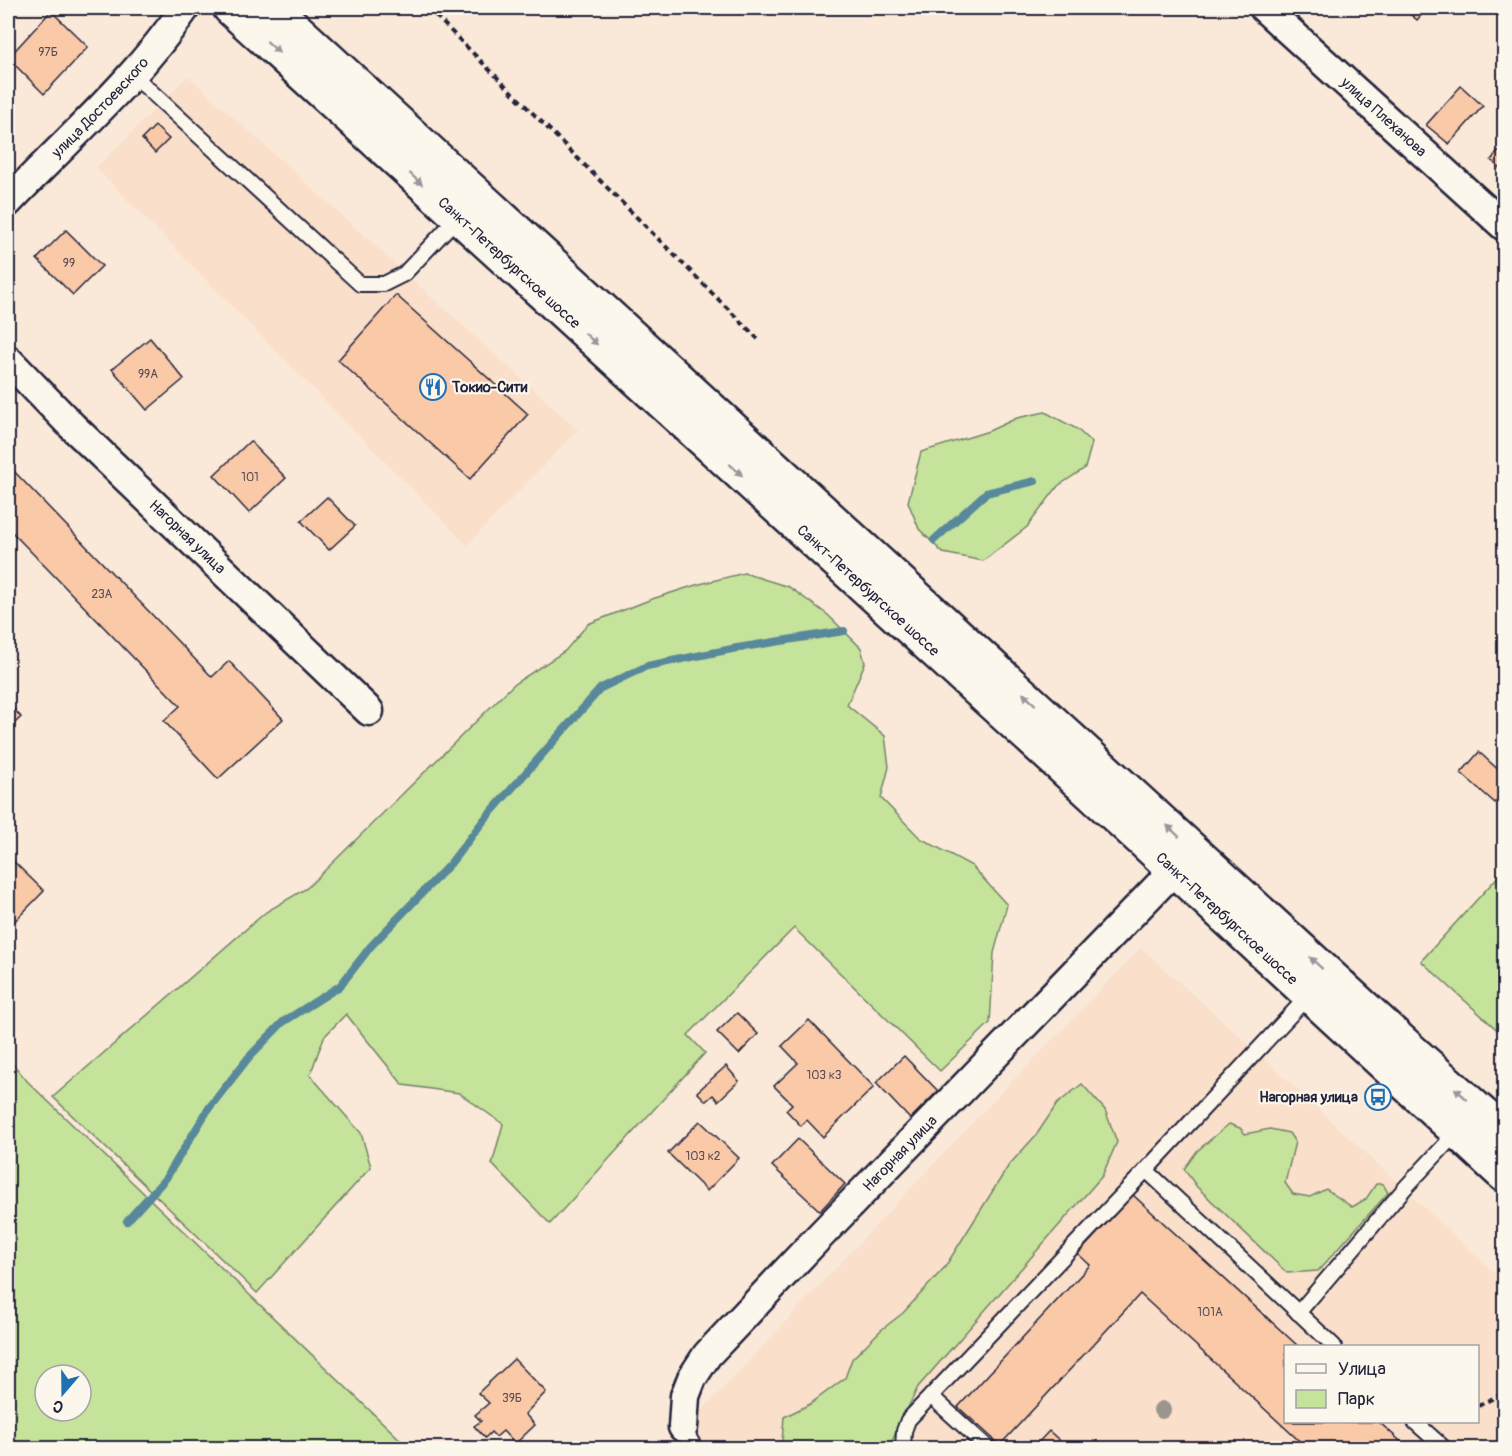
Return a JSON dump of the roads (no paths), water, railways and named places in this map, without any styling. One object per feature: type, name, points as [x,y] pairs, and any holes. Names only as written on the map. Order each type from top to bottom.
[{"type":"main road","name":"Санкт-Петербургское шоссе","points":[[230,8],[1174,870],[1504,1175]]},
{"type":"main road","name":"Санкт-Петербургское шоссе","points":[[273,8],[1504,1133]]},
{"type":"street","name":"улица Достоевского","points":[[8,202],[132,75],[168,33],[185,8]]},
{"type":"street","name":"улица Плеханова","points":[[1264,8],[1504,226]]},
{"type":"street","name":"Нагорная улица","points":[[8,360],[72,426],[369,711]]},
{"type":"street","name":"Нагорная улица","points":[[689,1438],[682,1414],[685,1396],[692,1378],[707,1355],[1174,870]]},
{"type":"lane","points":[[132,75],[360,284],[384,284],[404,274],[459,217]]},
{"type":"lane","points":[[903,1449],[904,1431],[908,1420],[1309,995]]},
{"type":"lane","points":[[1298,1312],[1457,1131]]},
{"type":"lane","points":[[1146,1170],[1332,1345]]},
{"type":"lane","points":[[931,1396],[988,1449]]},
{"type":"lane","points":[[1416,1423],[1444,1449]]},
{"type":"waterway","points":[[934,540],[986,493],[1035,481]]},
{"type":"waterway","points":[[127,1221],[166,1178],[209,1108],[249,1057],[283,1022],[340,986],[371,946],[450,864],[484,820],[601,688],[647,666],[737,648],[844,631]]},
{"type":"place","name":"Токио-Сити","points":[[433,387]]},
{"type":"place","name":"Нагорная улица","points":[[1378,1097]]}]
